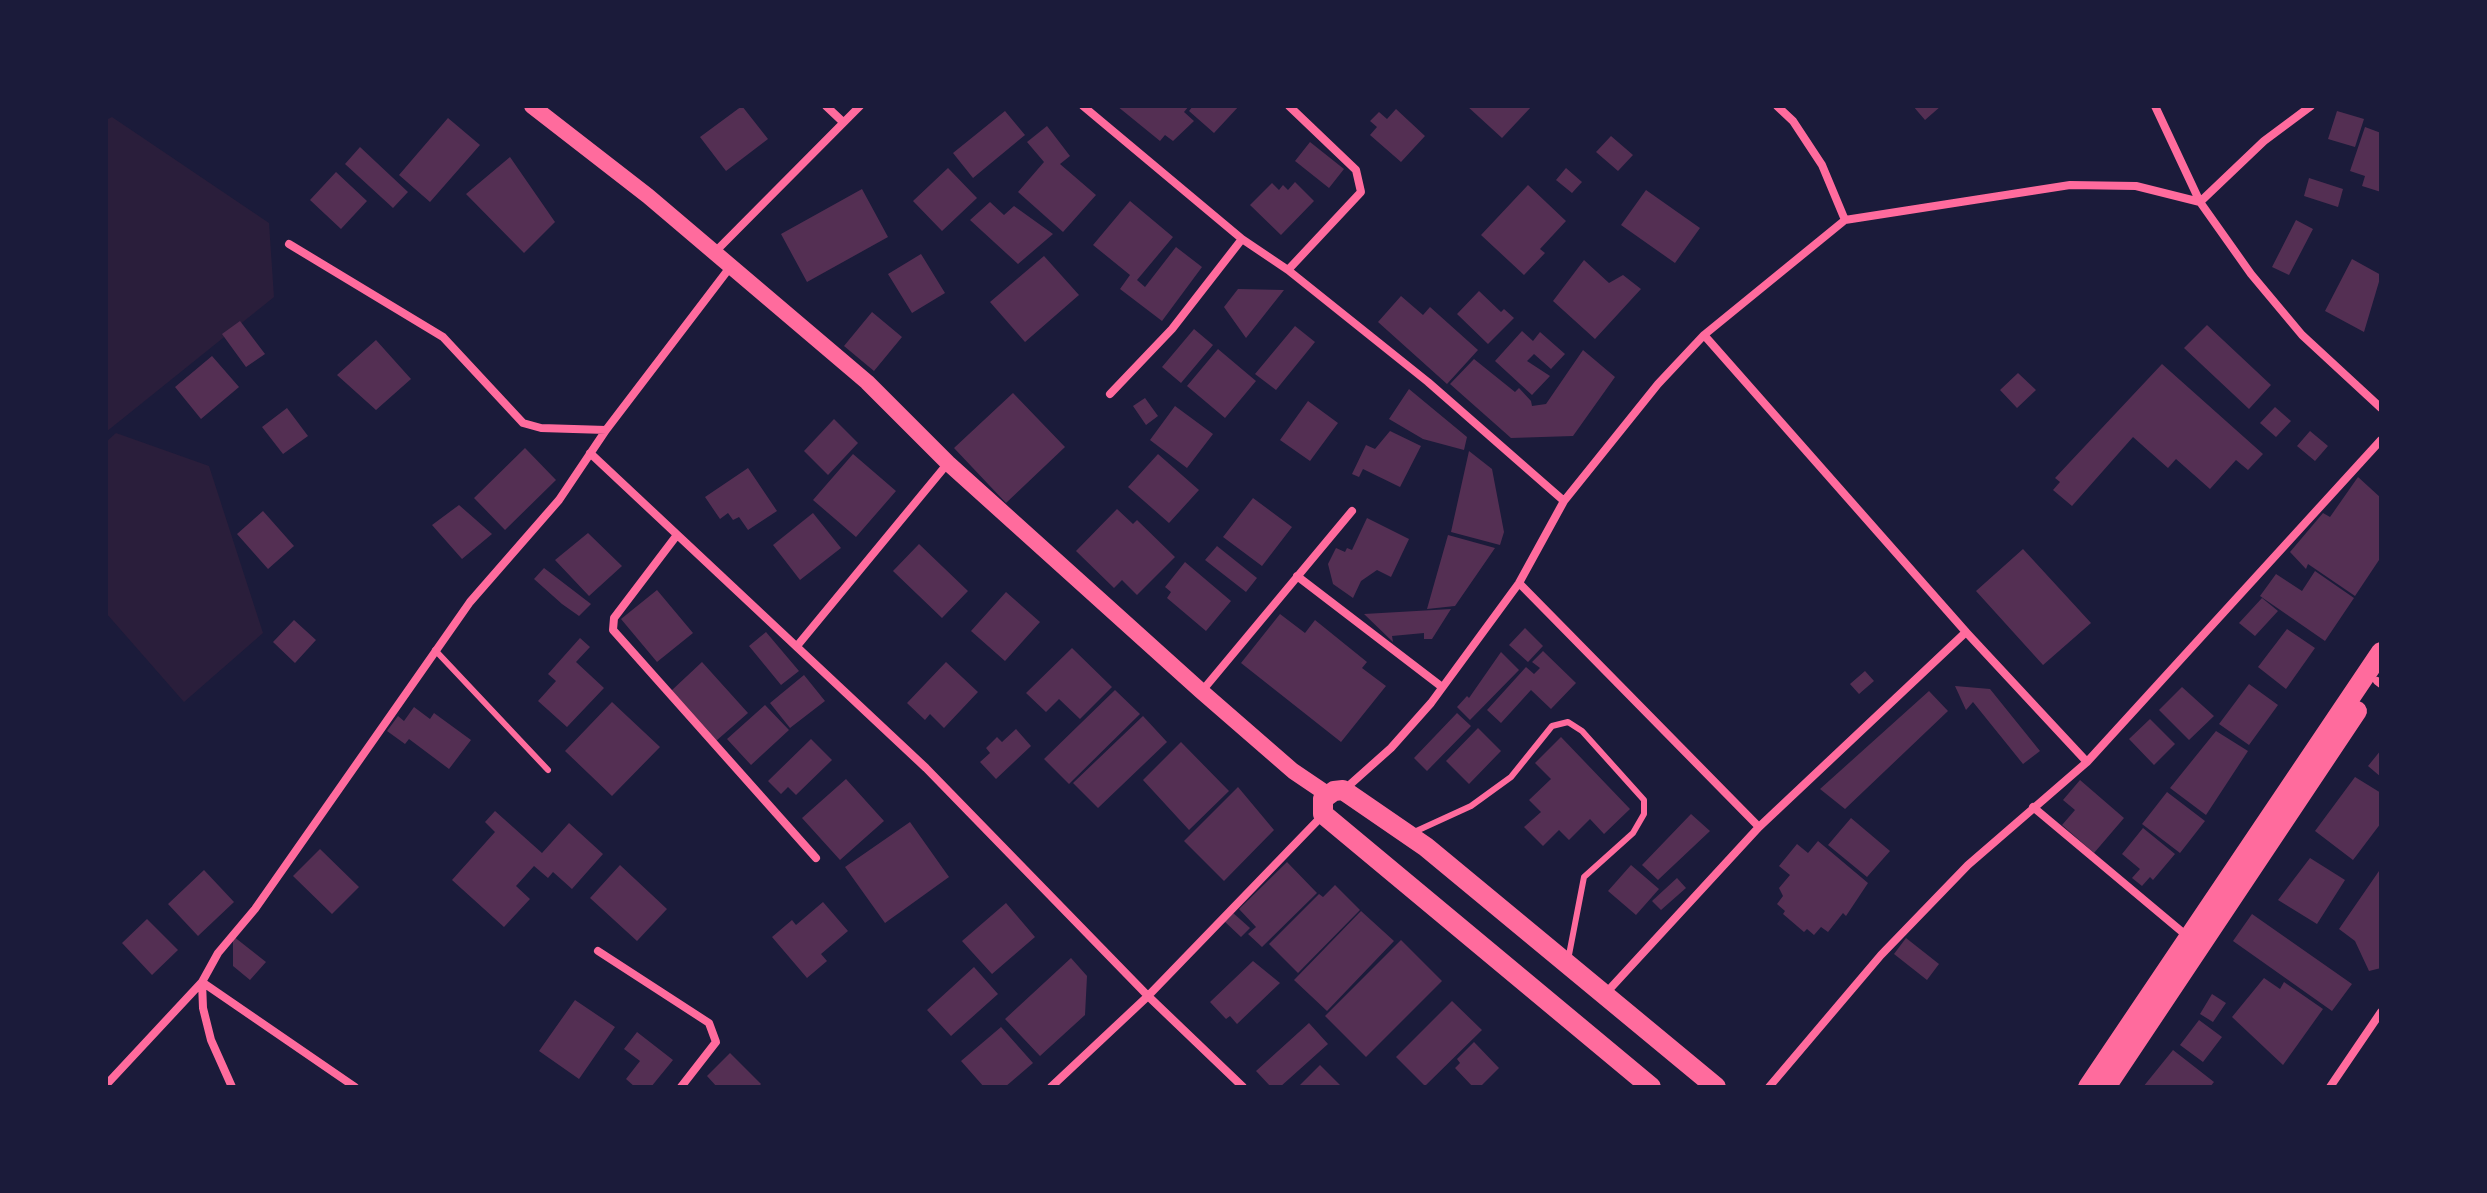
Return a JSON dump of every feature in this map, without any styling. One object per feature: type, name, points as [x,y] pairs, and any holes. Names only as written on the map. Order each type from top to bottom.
[{"type":"main road","points":[[532,106],[731,265],[867,382],[948,463],[1201,691],[1331,800],[1651,1087]]},
{"type":"main road","points":[[2088,1087],[2381,652]]},
{"type":"main road","points":[[2106,1087],[2380,680]]},
{"type":"main road","points":[[1331,800],[1409,835],[1716,1087]]},
{"type":"main road","points":[[1575,1022],[1602,996]]},
{"type":"street","points":[[826,106],[843,122]]},
{"type":"street","points":[[715,252],[860,106]]},
{"type":"street","points":[[1083,106],[1242,239],[1288,270],[1428,382],[1564,501]]},
{"type":"street","points":[[1288,270],[1361,192],[1356,170],[1351,163],[1289,106]]},
{"type":"street","points":[[1777,106],[1793,121],[1822,165],[1845,220]]},
{"type":"street","points":[[2155,106],[2200,202],[2251,274],[2302,335],[2381,408]]},
{"type":"street","points":[[2200,202],[2264,141],[2311,106]]},
{"type":"street","points":[[1051,1087],[1148,996],[1331,800],[1391,748],[1442,687],[1519,583],[1564,501],[1658,384],[1704,335],[1845,220],[2070,185],[2136,186],[2200,202]]},
{"type":"street","points":[[1110,394],[1172,329],[1242,239]]},
{"type":"street","points":[[289,244],[443,337],[523,423],[541,428],[606,430]]},
{"type":"street","points":[[106,1085],[202,982],[218,953],[255,909],[470,602],[559,500],[606,430],[731,265]]},
{"type":"street","points":[[1704,335],[1966,632],[2087,762]]},
{"type":"street","points":[[1769,1087],[1881,955],[1968,865],[2087,762],[2381,440]]},
{"type":"street","points":[[590,453],[926,768],[1148,996],[1243,1087]]},
{"type":"street","points":[[797,646],[948,463]]},
{"type":"street","points":[[1201,691],[1352,511]]},
{"type":"street","points":[[677,535],[614,618],[613,630],[816,858]]},
{"type":"street","points":[[1297,576],[1442,687]]},
{"type":"street","points":[[1519,583],[1759,827]]},
{"type":"street","points":[[1602,996],[1759,827],[1966,632]]},
{"type":"street","points":[[2033,807],[2187,936]]},
{"type":"street","points":[[598,951],[709,1023],[716,1042],[681,1087]]},
{"type":"street","points":[[202,982],[205,1021],[232,1087]]},
{"type":"street","points":[[202,982],[355,1087]]},
{"type":"street","points":[[2330,1087],[2381,1012]]},
{"type":"lane","points":[[435,650],[548,770]]},
{"type":"lane","points":[[1409,835],[1471,806],[1511,777],[1552,726],[1568,722],[1582,731],[1644,800],[1644,814],[1633,833],[1584,877],[1567,966]]},
{"type":"shaded area","points":[[112,117],[269,223],[274,297],[106,432],[106,120]]},
{"type":"shaded area","points":[[116,433],[209,466],[263,633],[184,702],[106,613],[106,442]]},
{"type":"building","points":[[742,106],[768,139],[726,171],[700,137]]},
{"type":"building","points":[[1117,106],[1189,106],[1184,112],[1194,121],[1173,141],[1165,135],[1160,141]]},
{"type":"building","points":[[1193,106],[1239,106],[1214,133],[1189,111]]},
{"type":"building","points":[[1467,106],[1532,106],[1502,138]]},
{"type":"building","points":[[1913,106],[1941,106],[1925,120]]},
{"type":"building","points":[[1396,109],[1425,136],[1401,162],[1370,135],[1377,127],[1370,121],[1379,112],[1387,119]]},
{"type":"building","points":[[1005,111],[1025,135],[973,178],[953,153]]},
{"type":"building","points":[[2337,111],[2364,119],[2355,147],[2328,139]]},
{"type":"building","points":[[448,118],[480,145],[430,202],[399,175]]},
{"type":"building","points":[[1047,126],[1070,156],[1060,164],[1096,195],[1063,232],[1018,192],[1044,162],[1027,142]]},
{"type":"building","points":[[2365,127],[2381,133],[2381,192],[2362,186],[2365,176],[2350,171]]},
{"type":"building","points":[[1611,136],[1633,155],[1618,171],[1596,152]]},
{"type":"building","points":[[1310,142],[1344,169],[1329,188],[1295,161]]},
{"type":"building","points":[[360,147],[408,192],[393,208],[345,164]]},
{"type":"building","points":[[510,157],[555,222],[524,253],[466,194]]},
{"type":"building","points":[[948,168],[977,198],[942,231],[913,201]]},
{"type":"building","points":[[1566,168],[1582,182],[1572,193],[1556,180]]},
{"type":"building","points":[[336,172],[367,201],[341,229],[310,200]]},
{"type":"building","points":[[2309,178],[2343,189],[2338,207],[2304,196]]},
{"type":"building","points":[[1295,182],[1314,201],[1281,235],[1250,205],[1272,183],[1279,190],[1283,185],[1288,190]]},
{"type":"building","points":[[1528,185],[1566,221],[1540,249],[1545,253],[1524,275],[1481,235]]},
{"type":"building","points":[[862,189],[888,237],[807,282],[781,234]]},
{"type":"building","points":[[1646,190],[1700,228],[1675,263],[1621,225]]},
{"type":"building","points":[[1130,201],[1173,237],[1137,280],[1145,287],[1176,247],[1202,267],[1162,321],[1120,289],[1130,275],[1093,245]]},
{"type":"building","points":[[990,202],[1004,215],[1014,206],[1053,234],[1018,264],[970,220]]},
{"type":"building","points":[[2296,220],[2313,229],[2289,275],[2272,267]]},
{"type":"building","points":[[921,254],[945,293],[912,313],[888,274]]},
{"type":"building","points":[[1044,256],[1079,295],[1025,342],[990,302]]},
{"type":"building","points":[[2352,259],[2381,275],[2364,332],[2325,311]]},
{"type":"building","points":[[1584,260],[1609,283],[1623,275],[1641,289],[1595,339],[1553,301]]},
{"type":"building","points":[[1238,289],[1284,290],[1246,338],[1224,307]]},
{"type":"building","points":[[1479,291],[1501,312],[1504,309],[1514,318],[1488,344],[1457,314]]},
{"type":"building","points":[[1401,296],[1423,315],[1430,307],[1478,350],[1447,384],[1378,322]]},
{"type":"building","points":[[872,312],[902,337],[874,371],[844,346]]},
{"type":"building","points":[[240,321],[265,354],[246,367],[222,334]]},
{"type":"building","points":[[2207,325],[2271,385],[2249,409],[2184,348]]},
{"type":"building","points":[[1295,326],[1315,342],[1276,390],[1255,374]]},
{"type":"building","points":[[1194,329],[1213,345],[1181,383],[1162,367]]},
{"type":"building","points":[[1522,331],[1533,341],[1540,332],[1565,354],[1551,369],[1534,354],[1527,361],[1550,376],[1532,395],[1495,361]]},
{"type":"building","points":[[376,340],[411,379],[376,410],[337,375]]},
{"type":"building","points":[[1218,349],[1256,381],[1225,418],[1187,386]]},
{"type":"building","points":[[1583,350],[1615,377],[1573,436],[1511,438],[1450,384],[1474,359],[1515,392],[1519,388],[1532,406],[1546,404]]},
{"type":"building","points":[[212,356],[239,387],[201,419],[175,387]]},
{"type":"building","points":[[2162,364],[2263,454],[2248,470],[2236,460],[2210,489],[2176,459],[2168,468],[2133,437],[2072,506],[2053,490],[2060,482],[2055,478]]},
{"type":"building","points":[[2018,373],[2036,390],[2017,408],[2000,390]]},
{"type":"building","points":[[1409,389],[1467,437],[1464,450],[1423,439],[1389,419]]},
{"type":"building","points":[[1013,393],[1065,447],[1006,503],[954,448]]},
{"type":"building","points":[[1145,398],[1158,416],[1146,425],[1133,406]]},
{"type":"building","points":[[1308,401],[1338,423],[1310,461],[1280,440]]},
{"type":"building","points":[[1175,406],[1213,434],[1187,468],[1150,440]]},
{"type":"building","points":[[2275,407],[2291,421],[2276,437],[2260,423]]},
{"type":"building","points":[[287,408],[308,436],[283,454],[262,427]]},
{"type":"building","points":[[834,419],[858,443],[828,475],[804,451]]},
{"type":"building","points":[[1390,431],[1421,446],[1400,487],[1363,469],[1359,477],[1352,474],[1366,445],[1375,449]]},
{"type":"building","points":[[2310,431],[2328,446],[2315,461],[2297,446]]},
{"type":"building","points":[[525,448],[556,480],[505,530],[474,498]]},
{"type":"building","points":[[1469,451],[1492,469],[1504,532],[1500,545],[1451,532]]},
{"type":"building","points":[[853,454],[896,491],[856,537],[813,500]]},
{"type":"building","points":[[1158,454],[1199,490],[1169,523],[1128,487]]},
{"type":"building","points":[[748,468],[777,511],[748,530],[739,517],[733,520],[728,513],[720,519],[705,497]]},
{"type":"building","points":[[2358,477],[2381,498],[2381,557],[2355,596],[2308,564],[2306,569],[2290,552],[2323,513],[2330,517]]},
{"type":"building","points":[[1253,498],[1292,527],[1262,566],[1223,537]]},
{"type":"building","points":[[459,505],[492,534],[462,559],[432,525]]},
{"type":"building","points":[[1117,509],[1133,524],[1137,520],[1175,557],[1137,595],[1122,580],[1114,588],[1076,551]]},
{"type":"building","points":[[263,511],[294,546],[268,569],[237,534]]},
{"type":"building","points":[[813,513],[841,548],[800,580],[773,545]]},
{"type":"building","points":[[1367,518],[1409,539],[1391,577],[1377,570],[1361,581],[1353,598],[1333,584],[1328,564],[1336,548],[1345,552],[1347,548],[1352,550]]},
{"type":"building","points":[[588,533],[622,566],[589,596],[555,560]]},
{"type":"building","points":[[1448,535],[1495,548],[1455,606],[1427,609]]},
{"type":"building","points":[[919,544],[968,591],[942,618],[893,571]]},
{"type":"building","points":[[1217,546],[1257,578],[1246,592],[1205,560]]},
{"type":"building","points":[[2023,549],[2091,623],[2043,665],[1976,591]]},
{"type":"building","points":[[1185,562],[1231,601],[1206,631],[1167,598],[1171,592],[1165,587]]},
{"type":"building","points":[[544,568],[591,604],[579,616],[534,579]]},
{"type":"building","points":[[2315,571],[2354,598],[2325,641],[2260,596],[2276,574],[2302,591]]},
{"type":"building","points":[[657,590],[693,633],[657,662],[621,619]]},
{"type":"building","points":[[1006,592],[1040,622],[1005,661],[971,631]]},
{"type":"building","points":[[2262,598],[2278,611],[2255,636],[2239,623]]},
{"type":"building","points":[[1451,609],[1432,639],[1424,639],[1424,633],[1392,636],[1393,642],[1364,614]]},
{"type":"building","points":[[1280,614],[1305,633],[1315,620],[1367,662],[1362,668],[1386,686],[1341,742],[1241,663]]},
{"type":"building","points":[[294,620],[316,640],[295,663],[273,642]]},
{"type":"building","points":[[1525,628],[1543,646],[1528,662],[1509,645]]},
{"type":"building","points":[[2287,629],[2315,648],[2286,689],[2258,667]]},
{"type":"building","points":[[766,632],[799,671],[781,685],[749,646]]},
{"type":"building","points":[[580,638],[590,647],[576,662],[604,688],[567,727],[538,701],[556,681],[548,674]]},
{"type":"building","points":[[1072,648],[1112,687],[1080,719],[1059,699],[1046,712],[1026,693]]},
{"type":"building","points":[[1543,651],[1576,683],[1551,709],[1531,690],[1501,723],[1487,710],[1526,667],[1534,674],[1540,668],[1532,662]]},
{"type":"building","points":[[1501,652],[1519,670],[1470,720],[1457,707],[1467,696],[1469,698]]},
{"type":"building","points":[[702,662],[748,713],[716,741],[671,691]]},
{"type":"building","points":[[946,662],[978,692],[944,728],[930,714],[925,720],[907,703]]},
{"type":"building","points":[[1865,671],[1874,681],[1859,694],[1850,684]]},
{"type":"building","points":[[804,675],[825,701],[790,728],[770,703]]},
{"type":"building","points":[[2249,684],[2278,705],[2249,745],[2219,724]]},
{"type":"building","points":[[1955,686],[1990,689],[2040,751],[2023,764],[1973,702],[1966,710]]},
{"type":"building","points":[[2182,687],[2214,716],[2189,740],[2159,710]]},
{"type":"building","points":[[1115,690],[1140,714],[1069,784],[1044,759]]},
{"type":"building","points":[[1929,691],[1948,711],[1845,809],[1820,789]]},
{"type":"building","points":[[612,702],[660,747],[612,796],[565,751]]},
{"type":"building","points":[[765,705],[789,730],[751,765],[727,739]]},
{"type":"building","points":[[414,707],[430,719],[434,713],[471,740],[449,769],[409,739],[405,744],[387,731],[398,716],[404,721]]},
{"type":"building","points":[[1457,713],[1471,726],[1427,771],[1414,758]]},
{"type":"building","points":[[1143,716],[1167,742],[1098,808],[1073,783]]},
{"type":"building","points":[[2150,719],[2175,744],[2154,765],[2129,739]]},
{"type":"building","points":[[1478,728],[1501,751],[1469,784],[1446,761]]},
{"type":"building","points":[[1016,729],[1031,746],[996,779],[980,762],[990,753],[986,748],[997,737],[1002,742]]},
{"type":"building","points":[[2216,731],[2248,751],[2206,815],[2170,788]]},
{"type":"building","points":[[1561,737],[1630,809],[1604,834],[1590,819],[1569,840],[1559,830],[1543,846],[1524,827],[1541,812],[1529,800],[1551,779],[1535,763]]},
{"type":"building","points":[[811,739],[832,760],[796,795],[788,787],[781,794],[768,781]]},
{"type":"building","points":[[1181,742],[1229,791],[1189,830],[1143,780]]},
{"type":"building","points":[[2381,750],[2381,777],[2368,766]]},
{"type":"building","points":[[2355,777],[2381,793],[2381,823],[2353,860],[2315,831]]},
{"type":"building","points":[[846,779],[884,821],[840,860],[802,818]]},
{"type":"building","points":[[2080,780],[2124,818],[2094,853],[2062,825],[2075,810],[2063,800]]},
{"type":"building","points":[[1238,787],[1274,830],[1224,881],[1184,841]]},
{"type":"building","points":[[2167,792],[2205,821],[2180,853],[2142,824]]},
{"type":"building","points":[[495,811],[542,853],[569,823],[603,854],[572,889],[553,872],[548,878],[534,866],[516,886],[530,899],[504,927],[452,880],[495,832],[485,822]]},
{"type":"building","points":[[1691,814],[1710,831],[1658,880],[1642,865]]},
{"type":"building","points":[[1851,818],[1890,851],[1867,877],[1828,845]]},
{"type":"building","points":[[910,822],[949,877],[885,923],[845,867]]},
{"type":"building","points":[[2143,828],[2175,854],[2153,880],[2150,877],[2142,886],[2132,878],[2140,869],[2122,854]]},
{"type":"building","points":[[1818,841],[1868,883],[1846,916],[1843,913],[1828,932],[1821,927],[1814,935],[1807,929],[1804,932],[1783,914],[1785,911],[1777,904],[1783,896],[1779,888],[1790,875],[1779,866],[1797,844],[1808,853]]},
{"type":"building","points":[[320,849],[359,887],[332,914],[293,876]]},
{"type":"building","points":[[2310,858],[2345,880],[2317,924],[2278,900]]},
{"type":"building","points":[[1287,862],[1317,893],[1262,947],[1248,934],[1256,927],[1239,909]]},
{"type":"building","points":[[620,865],[667,909],[637,941],[590,898]]},
{"type":"building","points":[[1631,865],[1659,889],[1636,915],[1608,891]]},
{"type":"building","points":[[204,870],[234,902],[198,936],[168,904]]},
{"type":"building","points":[[2379,871],[2381,968],[2369,971],[2355,941],[2339,929]]},
{"type":"building","points":[[1677,878],[1686,888],[1661,910],[1652,901]]},
{"type":"building","points":[[1335,885],[1360,910],[1298,973],[1269,944],[1319,894],[1323,897]]},
{"type":"building","points":[[823,902],[848,931],[821,954],[827,961],[807,978],[772,937],[792,920],[796,925]]},
{"type":"building","points":[[1006,903],[1035,937],[992,974],[962,941]]},
{"type":"building","points":[[1361,911],[1394,941],[1327,1011],[1294,980]]},
{"type":"building","points":[[1232,912],[1250,928],[1241,937],[1223,920]]},
{"type":"building","points":[[2252,914],[2352,984],[2332,1011],[2233,941]]},
{"type":"building","points":[[147,919],[178,950],[152,975],[122,943]]},
{"type":"building","points":[[233,936],[266,962],[250,980],[233,966]]},
{"type":"building","points":[[1906,938],[1939,964],[1927,980],[1894,954]]},
{"type":"building","points":[[1401,940],[1442,981],[1366,1057],[1325,1016]]},
{"type":"building","points":[[1071,958],[1087,976],[1085,1015],[1040,1056],[1005,1019]]},
{"type":"building","points":[[1253,961],[1280,983],[1237,1024],[1230,1016],[1226,1019],[1210,1002]]},
{"type":"building","points":[[974,967],[998,994],[951,1036],[927,1010]]},
{"type":"building","points":[[2264,978],[2280,989],[2284,982],[2323,1009],[2283,1065],[2232,1017]]},
{"type":"building","points":[[2212,994],[2226,1003],[2213,1022],[2200,1014]]},
{"type":"building","points":[[575,1000],[615,1027],[579,1079],[539,1051]]},
{"type":"building","points":[[1452,1001],[1482,1030],[1425,1086],[1396,1057]]},
{"type":"building","points":[[2199,1020],[2222,1037],[2203,1062],[2180,1045]]},
{"type":"building","points":[[1309,1023],[1328,1044],[1280,1087],[1271,1087],[1256,1071]]},
{"type":"building","points":[[1001,1027],[1033,1063],[1005,1087],[984,1087],[961,1061]]},
{"type":"building","points":[[637,1032],[673,1060],[651,1087],[635,1087],[626,1079],[640,1061],[624,1049]]},
{"type":"building","points":[[1474,1042],[1499,1068],[1480,1087],[1473,1087],[1455,1068],[1460,1063],[1457,1059]]},
{"type":"building","points":[[2173,1050],[2214,1082],[2210,1087],[2143,1087]]},
{"type":"building","points":[[730,1053],[761,1084],[758,1087],[717,1087],[707,1076]]},
{"type":"building","points":[[1320,1065],[1342,1087],[1298,1087]]}]
